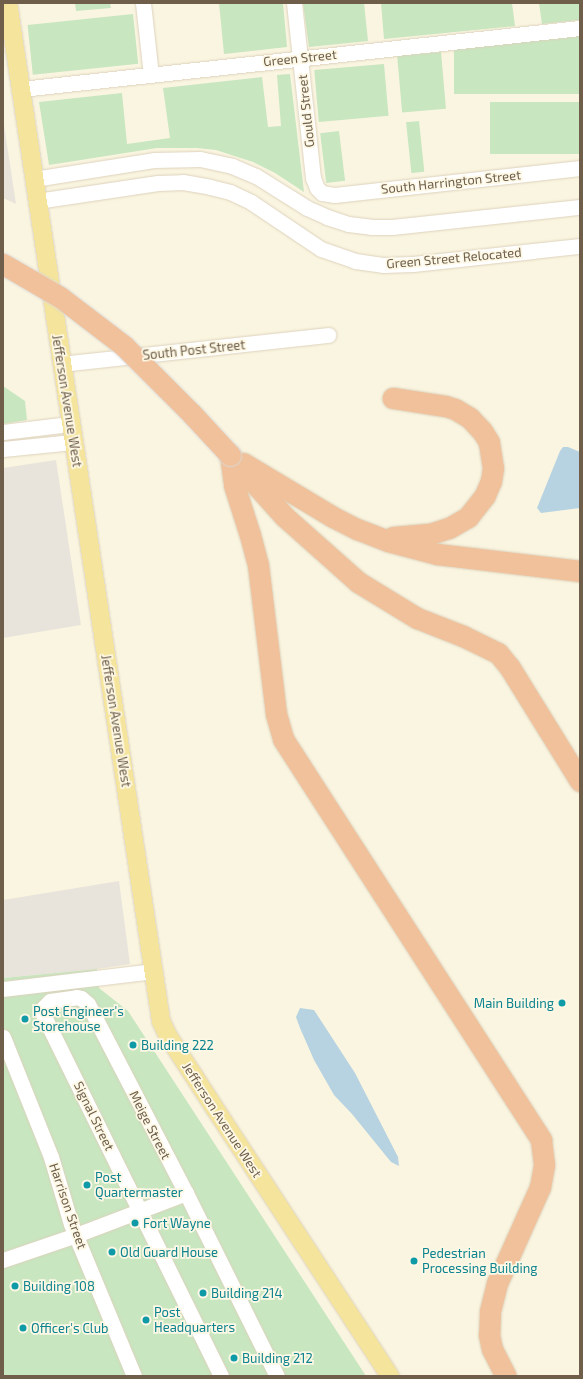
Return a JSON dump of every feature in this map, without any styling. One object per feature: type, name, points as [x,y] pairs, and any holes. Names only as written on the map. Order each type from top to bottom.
[{"type":"highway","points":[[3,264],[60,297],[124,346],[192,414],[285,517],[358,582],[417,618],[487,646],[498,653],[510,668],[580,781]]},
{"type":"highway","points":[[366,533],[401,537],[430,534],[449,528],[468,517],[477,508],[487,492],[492,475],[492,459],[489,442],[482,431],[470,418],[445,406],[393,398]]},
{"type":"highway","points":[[230,455],[320,510],[366,533],[404,546],[437,554],[580,571]]},
{"type":"highway","points":[[230,455],[234,485],[250,534],[258,565],[276,714],[283,739],[541,1140],[544,1165],[540,1187],[498,1283],[490,1312],[489,1335],[492,1349],[506,1376]]},
{"type":"main road","name":"Jefferson Avenue West","points":[[8,3],[71,433],[159,1010],[168,1036],[390,1376]]},
{"type":"street","points":[[143,3],[151,75]]},
{"type":"street","name":"Gould Street","points":[[294,3],[313,178],[317,188],[322,193]]},
{"type":"street","name":"Green Street","points":[[21,89],[580,28]]},
{"type":"street","points":[[34,179],[154,160],[200,159],[226,165],[256,176],[307,208],[327,217],[348,224],[371,227],[392,227],[580,207]]},
{"type":"street","name":"South Harrington Street","points":[[322,193],[340,194],[580,168]]},
{"type":"street","name":"Green Street Relocated","points":[[37,201],[158,183],[183,182],[204,185],[230,192],[251,202],[321,249],[355,261],[383,266],[580,246]]},
{"type":"street","name":"South Post Street","points":[[61,364],[328,336]]},
{"type":"street","points":[[3,432],[71,433]]},
{"type":"street","points":[[3,449],[71,433]]},
{"type":"street","points":[[3,989],[154,971]]},
{"type":"street","name":"Meige Street","points":[[44,1007],[50,1001],[77,997],[85,1000],[186,1193],[277,1376]]},
{"type":"street","name":"Signal Street","points":[[44,1007],[43,1014],[221,1376]]},
{"type":"street","name":"Harrison Street","points":[[3,1037],[51,1157],[71,1224],[134,1376]]},
{"type":"street","points":[[3,1260],[76,1235],[186,1193]]},
{"type":"shaded area","points":[[3,118],[16,204],[3,198]]},
{"type":"shaded area","points":[[56,460],[81,625],[3,638],[3,468]]},
{"type":"shaded area","points":[[119,881],[130,964],[97,969],[3,978],[3,900]]},
{"type":"green space","points":[[75,3],[110,3],[111,8],[76,11]]},
{"type":"green space","points":[[219,3],[283,3],[287,47],[224,54]]},
{"type":"green space","points":[[303,3],[364,3],[368,41],[309,47]]},
{"type":"green space","points":[[381,3],[512,3],[515,26],[384,39]]},
{"type":"green space","points":[[539,3],[580,3],[580,20],[542,24]]},
{"type":"green space","points":[[133,14],[138,64],[33,75],[28,25]]},
{"type":"green space","points":[[454,36],[580,36],[580,94],[454,94]]},
{"type":"green space","points":[[441,52],[446,109],[402,113],[397,56]]},
{"type":"green space","points":[[384,64],[389,116],[319,122],[314,70]]},
{"type":"green space","points":[[290,74],[304,192],[275,173],[253,162],[216,150],[197,148],[157,148],[49,165],[39,102],[122,93],[127,144],[170,138],[163,88],[262,77],[268,127],[281,126],[277,75]]},
{"type":"green space","points":[[490,102],[580,102],[580,154],[490,154]]},
{"type":"green space","points":[[419,121],[424,172],[411,173],[406,122]]},
{"type":"green space","points":[[339,131],[345,181],[326,183],[320,133]]},
{"type":"green space","points":[[3,386],[25,401],[27,420],[3,424]]},
{"type":"green space","name":"Fort Wayne","points":[[97,969],[99,988],[128,1011],[366,1376],[3,1376],[3,978]]},
{"type":"water","points":[[563,447],[568,447],[580,452],[580,508],[541,513],[537,508]]},
{"type":"water","points":[[300,1008],[314,1010],[355,1073],[398,1157],[399,1166],[391,1162],[352,1114],[334,1095],[314,1060],[300,1028],[296,1017]]},
{"type":"place","name":"Main Building","points":[[562,1003]]},
{"type":"place","name":"Post Engineer's Storehouse","points":[[25,1019]]},
{"type":"place","name":"Building 222","points":[[133,1045]]},
{"type":"place","name":"Post Quartermaster","points":[[87,1185]]},
{"type":"place","name":"Fort Wayne","points":[[135,1223]]},
{"type":"place","name":"Old Guard House","points":[[112,1252]]},
{"type":"place","name":"Pedestrian Processing Building","points":[[414,1261]]},
{"type":"place","name":"Building 108","points":[[15,1286]]},
{"type":"place","name":"Building 214","points":[[203,1293]]},
{"type":"place","name":"Post Headquarters","points":[[146,1320]]},
{"type":"place","name":"Officer's Club","points":[[23,1328]]},
{"type":"place","name":"Building 212","points":[[234,1358]]}]
